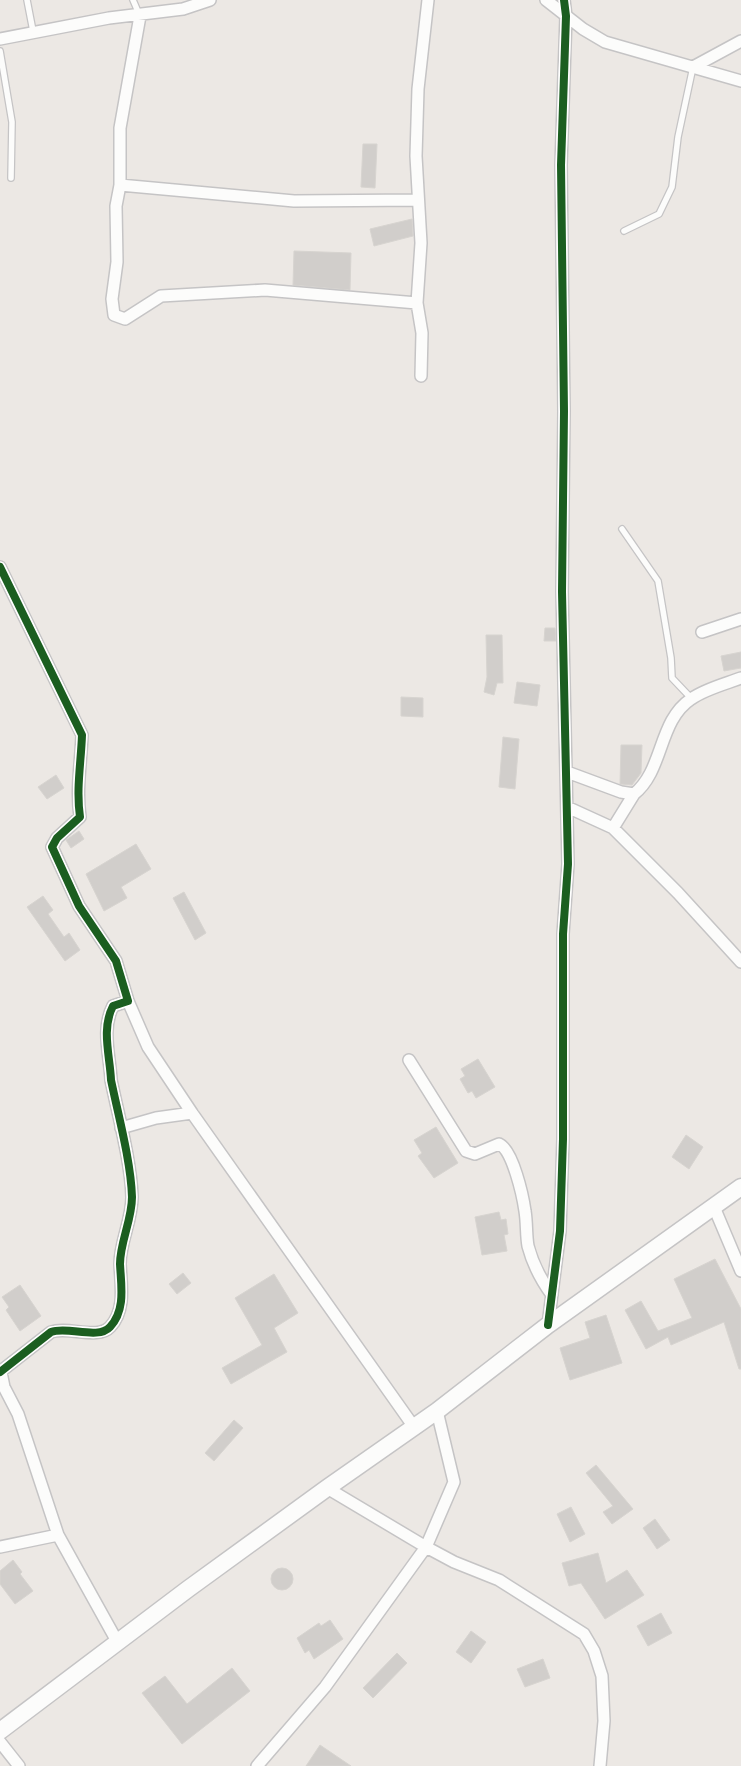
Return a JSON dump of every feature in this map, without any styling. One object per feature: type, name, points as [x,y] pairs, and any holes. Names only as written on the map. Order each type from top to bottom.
[{"type":"street","points":[[0,39],[33,31],[109,18],[140,16],[183,9],[210,0]]},
{"type":"street","points":[[421,376],[422,334],[417,303],[421,243],[416,156],[418,89],[428,0]]},
{"type":"street","points":[[546,0],[605,42],[741,81]]},
{"type":"street","points":[[548,1325],[560,1230],[564,934],[568,864],[562,592],[564,410],[562,165],[566,16],[564,0]]},
{"type":"street","points":[[140,16],[120,128],[120,185],[116,206],[117,262],[112,299],[114,315],[124,319],[161,296],[265,290],[417,303]]},
{"type":"street","points":[[692,67],[741,41]]},
{"type":"street","points":[[120,185],[294,201],[418,200]]},
{"type":"street","points":[[0,567],[82,735],[82,764],[77,795],[80,816],[57,838],[52,847],[79,906],[116,961],[128,1001],[148,1048],[414,1427]]},
{"type":"street","points":[[702,632],[741,619]]},
{"type":"street","points":[[613,828],[634,794],[641,788],[651,769],[670,722],[691,698],[741,678]]},
{"type":"street","points":[[567,772],[621,792],[634,794]]},
{"type":"street","points":[[567,807],[613,828],[678,892],[741,962]]},
{"type":"street","points":[[118,1643],[58,1535],[18,1414],[2,1386],[0,1372],[51,1332],[60,1329],[103,1332],[110,1326],[119,1310],[122,1283],[120,1263],[132,1196],[111,1080],[111,1061],[107,1050],[107,1024],[113,1006],[128,1001]]},
{"type":"street","points":[[409,1060],[466,1152],[475,1154],[499,1144],[506,1150],[519,1183],[525,1210],[528,1244],[534,1266],[552,1295]]},
{"type":"street","points":[[121,1128],[156,1118],[192,1113]]},
{"type":"street","points":[[0,1731],[327,1488],[437,1411],[548,1325],[741,1187]]},
{"type":"street","points":[[714,1207],[741,1272]]},
{"type":"street","points":[[258,1766],[325,1687],[426,1547],[454,1482],[437,1411]]},
{"type":"street","points":[[327,1488],[454,1562],[499,1580],[584,1634],[594,1651],[602,1676],[604,1721],[600,1766]]},
{"type":"street","points":[[0,1547],[58,1535]]},
{"type":"street","points":[[0,1742],[19,1766]]},
{"type":"lane","points":[[27,0],[33,31]]},
{"type":"lane","points":[[133,0],[140,16]]},
{"type":"lane","points":[[0,52],[12,122],[11,178]]},
{"type":"lane","points":[[624,231],[659,214],[672,187],[678,137],[692,67]]},
{"type":"lane","points":[[622,529],[658,581],[671,658],[672,678],[691,698]]},
{"type":"building","points":[[363,144],[377,144],[375,188],[361,187]]},
{"type":"building","points":[[412,219],[413,236],[374,246],[370,229]]},
{"type":"building","points":[[294,251],[351,253],[350,290],[293,285]]},
{"type":"building","points":[[545,628],[555,628],[556,641],[544,641]]},
{"type":"building","points":[[486,635],[502,635],[503,683],[497,683],[494,695],[484,692],[487,677]]},
{"type":"building","points":[[741,652],[741,668],[724,671],[721,656]]},
{"type":"building","points":[[517,682],[540,685],[537,706],[514,703]]},
{"type":"building","points":[[401,697],[423,698],[423,717],[401,716]]},
{"type":"building","points":[[503,737],[519,739],[515,789],[499,787]]},
{"type":"building","points":[[621,745],[642,745],[641,773],[632,785],[620,784]]},
{"type":"building","points":[[56,775],[64,788],[47,799],[38,787]]},
{"type":"building","points":[[79,831],[84,839],[71,848],[66,840]]},
{"type":"building","points":[[136,844],[151,869],[121,887],[127,898],[104,911],[86,874]]},
{"type":"building","points":[[184,892],[206,933],[195,940],[173,898]]},
{"type":"building","points":[[43,896],[53,910],[48,914],[64,937],[69,933],[80,950],[65,961],[27,907]]},
{"type":"building","points":[[478,1059],[495,1087],[476,1098],[472,1091],[468,1093],[460,1079],[465,1076],[461,1069]]},
{"type":"building","points":[[436,1127],[458,1163],[434,1178],[418,1156],[422,1153],[414,1140]]},
{"type":"building","points":[[686,1135],[703,1147],[689,1169],[672,1157]]},
{"type":"building","points":[[499,1212],[501,1220],[506,1219],[508,1234],[504,1235],[507,1251],[482,1255],[475,1217]]},
{"type":"building","points":[[715,1259],[741,1309],[741,1369],[739,1369],[724,1322],[671,1345],[668,1337],[646,1349],[625,1310],[641,1301],[658,1331],[692,1318],[674,1279]]},
{"type":"building","points":[[183,1273],[191,1283],[177,1294],[169,1284]]},
{"type":"building","points":[[274,1274],[298,1313],[274,1328],[287,1352],[231,1384],[222,1368],[262,1345],[235,1298]]},
{"type":"building","points":[[20,1285],[41,1316],[20,1331],[6,1310],[9,1307],[2,1297]]},
{"type":"building","points":[[606,1315],[622,1363],[570,1380],[560,1348],[590,1338],[585,1322]]},
{"type":"building","points":[[234,1420],[243,1428],[214,1461],[205,1453]]},
{"type":"building","points":[[596,1465],[633,1509],[612,1524],[603,1512],[613,1506],[586,1473]]},
{"type":"building","points":[[571,1507],[585,1534],[570,1542],[557,1514]]},
{"type":"building","points":[[655,1519],[670,1540],[657,1549],[643,1528]]},
{"type":"building","points":[[598,1553],[606,1583],[627,1570],[644,1595],[605,1619],[581,1583],[569,1586],[562,1563]]},
{"type":"building","points":[[13,1560],[22,1572],[20,1574],[33,1591],[15,1604],[0,1584],[0,1571]]},
{"type":"building","points":[[282,1568],[290,1571],[293,1579],[290,1587],[282,1590],[274,1587],[271,1579],[274,1571]]},
{"type":"building","points":[[661,1613],[672,1633],[648,1646],[637,1626]]},
{"type":"building","points":[[330,1620],[343,1639],[314,1659],[309,1650],[305,1653],[297,1638],[319,1623],[321,1626]]},
{"type":"building","points":[[471,1631],[486,1642],[471,1663],[456,1652]]},
{"type":"building","points":[[397,1653],[407,1663],[373,1698],[363,1688]]},
{"type":"building","points":[[543,1659],[550,1678],[525,1687],[517,1669]]},
{"type":"building","points":[[232,1668],[250,1691],[182,1744],[142,1693],[165,1676],[187,1704]]},
{"type":"building","points":[[320,1745],[351,1766],[306,1766]]},
{"type":"cycle path","points":[[548,1325],[560,1231],[563,1139],[563,934],[568,864],[562,592],[564,411],[561,165],[566,16],[564,0]]},
{"type":"cycle path","points":[[0,567],[82,735],[79,786],[80,817],[57,838],[52,847],[79,906],[116,961],[128,1001],[113,1006],[107,1024],[107,1043],[111,1080],[127,1154],[132,1197],[120,1264],[120,1305],[115,1320],[110,1327],[105,1331],[91,1333],[51,1332],[0,1372]]}]
